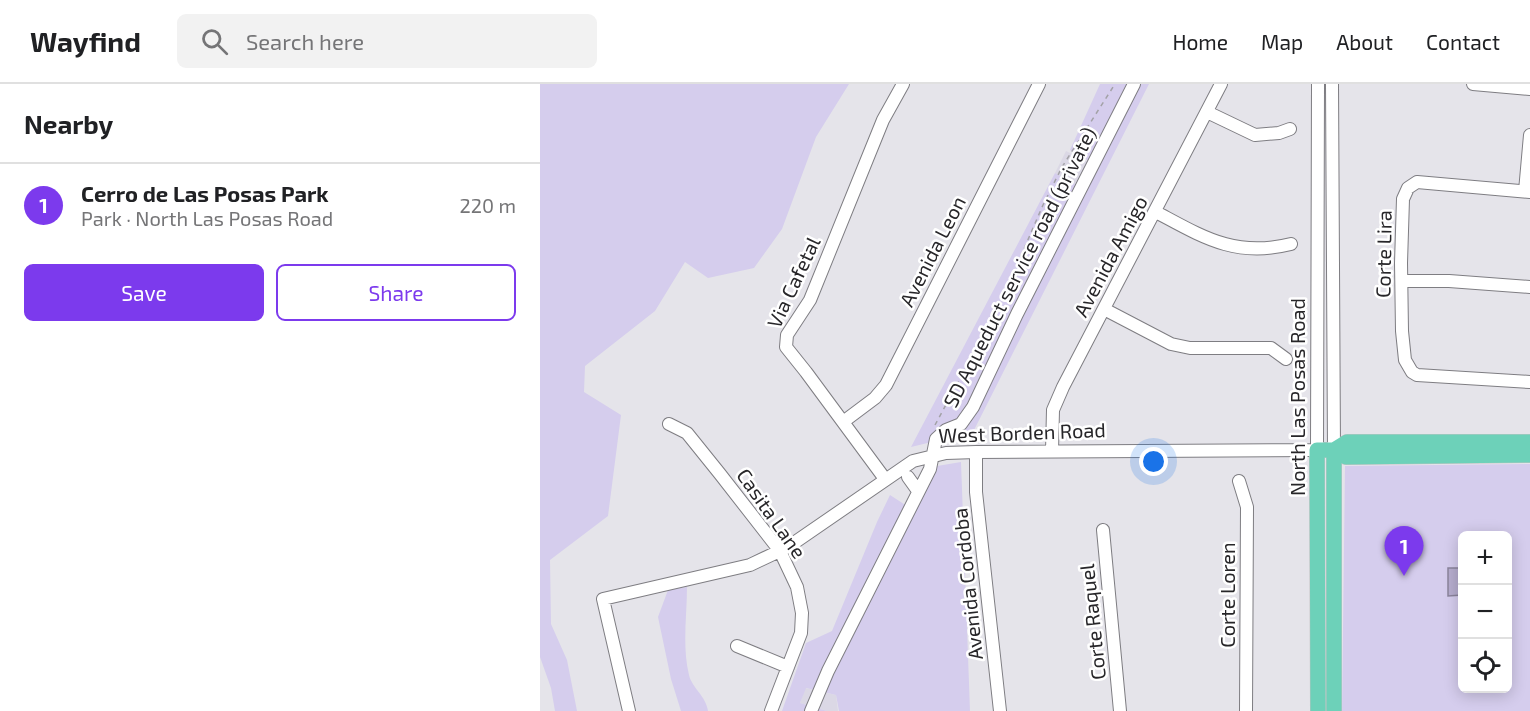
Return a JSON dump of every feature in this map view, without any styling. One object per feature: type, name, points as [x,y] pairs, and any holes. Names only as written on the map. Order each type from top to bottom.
[{"type":"main road","name":"West Borden Road","points":[[1334,450],[1347,442],[1530,442]]},
{"type":"main road","name":"West Borden Road","points":[[1317,450],[1334,450],[1346,457],[1530,455]]},
{"type":"main road","name":"North Las Posas Road","points":[[1317,450],[1318,711]]},
{"type":"main road","name":"North Las Posas Road","points":[[1334,450],[1334,711]]},
{"type":"street","name":"Via Cafetal","points":[[885,479],[786,347],[787,335],[810,300],[883,120],[903,84]]},
{"type":"street","name":"Avenida Leon","points":[[843,422],[875,398],[886,385],[1038,84]]},
{"type":"street","name":"SD Aqueduct service road (private)","points":[[811,711],[828,671],[930,469],[934,441],[939,435],[961,424],[973,407],[1017,314],[1134,84]]},
{"type":"street","name":"Avenida Amigo","points":[[1052,451],[1053,410],[1063,387],[1221,84]]},
{"type":"street","name":"North Las Posas Road","points":[[1317,450],[1318,84]]},
{"type":"street","name":"North Las Posas Road","points":[[1332,84],[1334,450]]},
{"type":"street","points":[[1473,84],[1530,89]]},
{"type":"street","points":[[1207,112],[1255,135],[1279,133],[1290,129]]},
{"type":"street","points":[[1527,192],[1530,135]]},
{"type":"street","name":"Corte Lira","points":[[1527,192],[1417,182],[1408,188],[1403,199],[1402,331],[1405,360],[1412,372],[1417,375],[1530,382]]},
{"type":"street","points":[[1156,212],[1212,241],[1236,247],[1275,248],[1291,244]]},
{"type":"street","points":[[1402,281],[1449,281],[1530,287]]},
{"type":"street","points":[[1104,309],[1171,344],[1190,348],[1270,348],[1286,359]]},
{"type":"street","name":"Casita Lane","points":[[669,424],[693,440],[780,551],[797,587],[802,613],[801,633],[771,711]]},
{"type":"street","name":"West Borden Road","points":[[629,711],[603,599],[750,565],[788,547],[913,461],[932,455],[976,452],[1317,450]]},
{"type":"street","name":"Avenida Cordoba","points":[[976,452],[976,492],[1000,711]]},
{"type":"street","points":[[908,477],[918,491]]},
{"type":"street","name":"Corte Loren","points":[[1239,481],[1247,507],[1246,711]]},
{"type":"street","name":"Corte Raquel","points":[[1103,530],[1120,711]]},
{"type":"street","points":[[737,646],[788,667]]},
{"type":"path","points":[[936,424],[998,309],[1062,167],[1115,84]]},
{"type":"shaded area","points":[[540,84],[849,84],[816,137],[782,229],[754,268],[708,278],[685,262],[655,311],[585,366],[584,392],[621,415],[608,516],[550,560],[551,624],[567,660],[577,711],[555,711],[551,688],[540,657]]},
{"type":"shaded area","points":[[1100,84],[1149,84],[970,438],[940,440],[911,447],[1055,173],[1085,190],[1097,166],[1070,150]]},
{"type":"shaded area","points":[[1066,151],[1097,166],[1085,190],[1055,173]]},
{"type":"shaded area","points":[[961,462],[970,711],[839,711],[836,695],[806,688],[800,703],[827,711],[782,711],[806,643],[832,631],[890,495],[913,510],[924,481],[937,466]]},
{"type":"shaded area","points":[[1530,464],[1530,711],[1342,711],[1345,466]]},
{"type":"shaded area","points":[[1448,568],[1458,568],[1458,595],[1448,596]]},
{"type":"shaded area","points":[[687,587],[685,642],[687,664],[691,680],[705,701],[708,711],[681,711],[671,679],[658,617],[668,590]]},
{"type":"shaded area","points":[[805,688],[836,695],[838,711],[827,711],[800,703]]},
{"type":"place","name":"Cerro de Las Posas Park","points":[[1404,576]]}]
